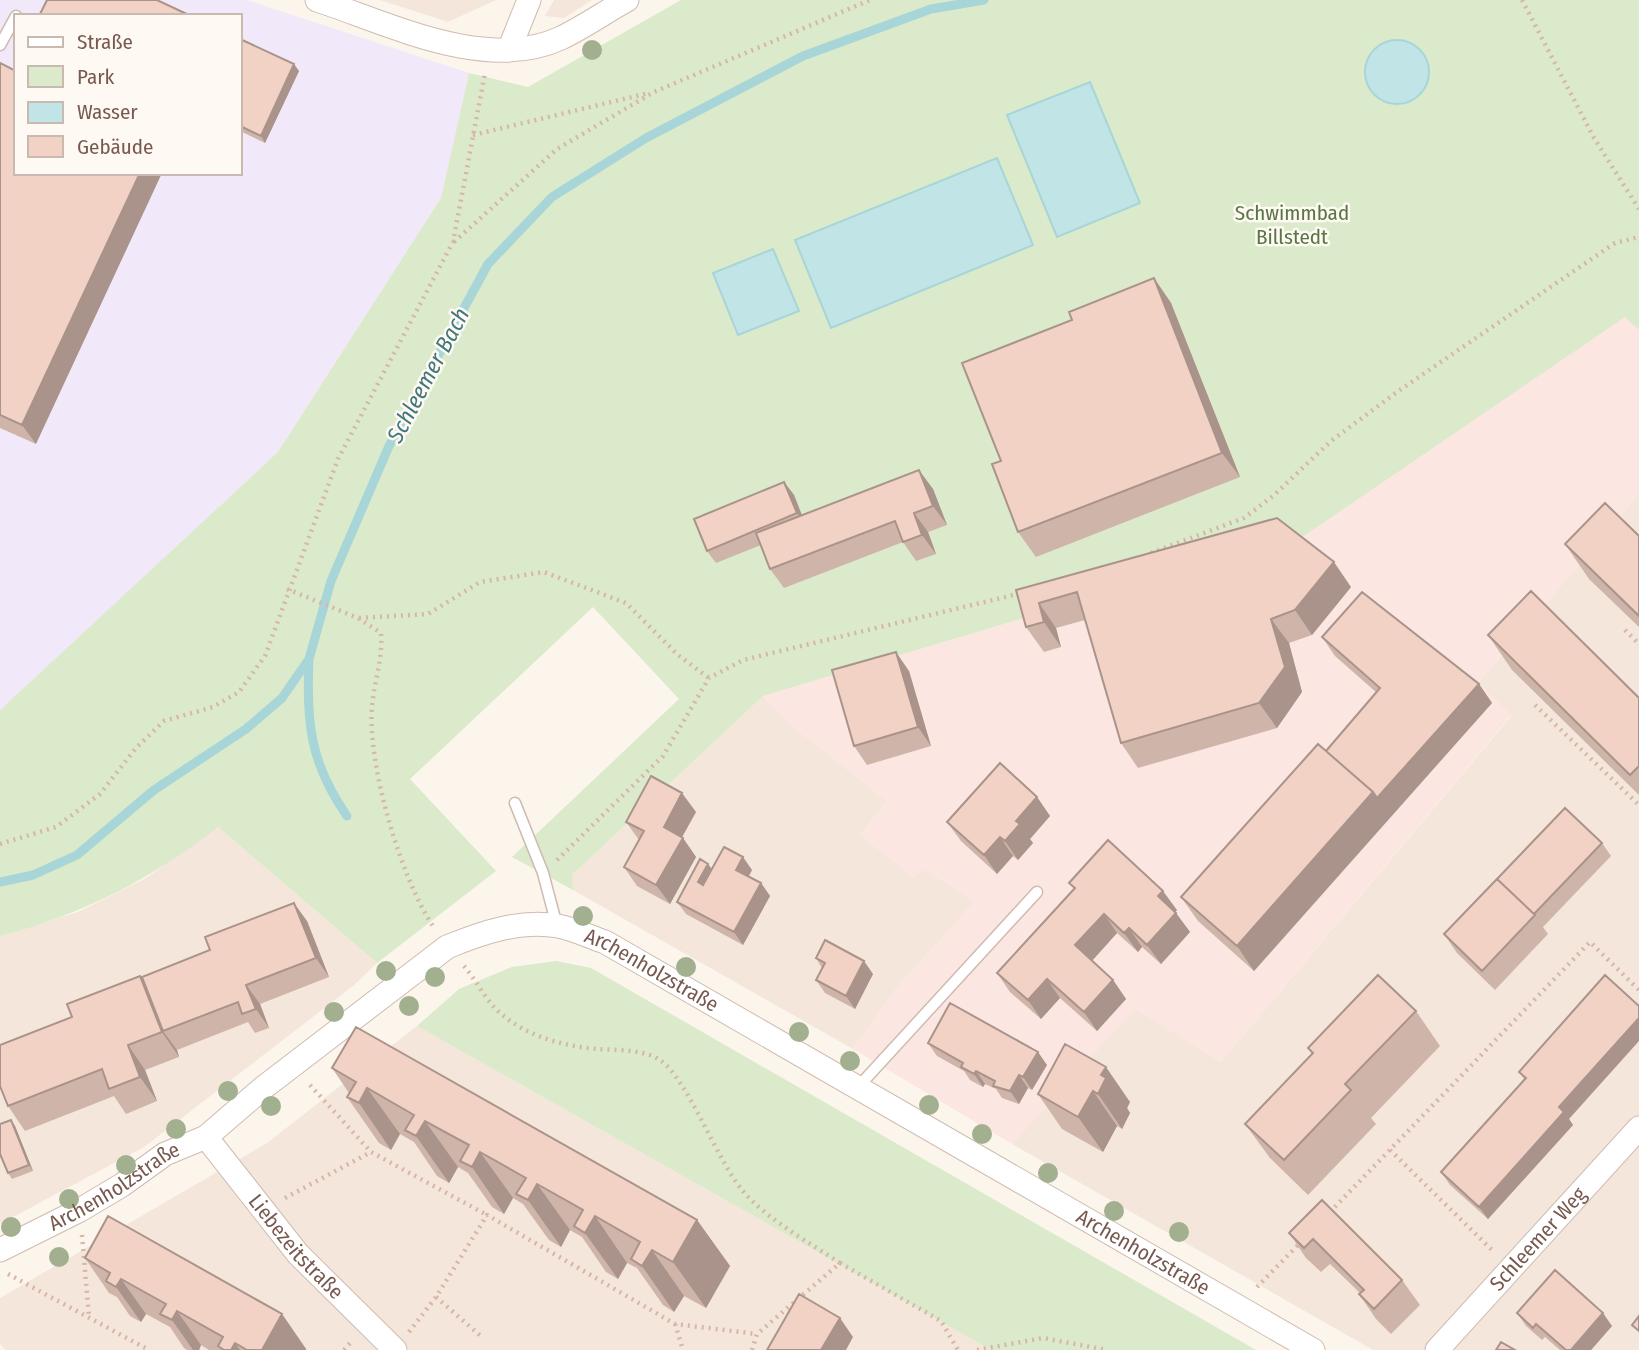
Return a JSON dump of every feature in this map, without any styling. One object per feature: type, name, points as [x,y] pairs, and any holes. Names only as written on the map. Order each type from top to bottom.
[{"type":"street","points":[[317,0],[457,47],[498,50],[534,47],[561,38],[627,0]]},
{"type":"street","points":[[498,50],[529,0]]},
{"type":"street","name":"Archenholzstraße","points":[[0,1250],[80,1210],[166,1154],[206,1137],[447,947],[482,932],[520,926],[557,926],[605,942],[1313,1350]]},
{"type":"street","name":"Schleemer Weg","points":[[1437,1350],[1639,1128]]},
{"type":"street","name":"Liebezeitstraße","points":[[206,1137],[298,1254],[399,1345]]},
{"type":"lane","points":[[0,45],[14,19]]},
{"type":"lane","points":[[516,803],[544,873],[557,926]]},
{"type":"lane","points":[[859,1086],[1037,892]]},
{"type":"path","points":[[453,242],[557,149],[654,92],[870,0]]},
{"type":"path","points":[[1522,0],[1594,138],[1639,209]]},
{"type":"path","points":[[0,844],[56,827],[100,794],[136,748],[164,722],[213,707],[239,692],[265,656],[287,589],[338,459],[453,242],[473,135],[498,50]]},
{"type":"path","points":[[473,135],[654,92]]},
{"type":"path","points":[[1142,556],[1244,518],[1273,496],[1331,441],[1397,392],[1615,243],[1639,237]]},
{"type":"path","points":[[358,618],[428,614],[480,582],[544,572],[626,603],[678,655],[709,678]]},
{"type":"path","points":[[287,589],[358,618],[381,633],[383,651],[371,707],[376,772],[401,856],[425,915],[447,947],[482,986],[494,1007],[518,1026],[569,1045],[635,1051],[659,1060],[675,1076],[743,1192],[784,1225],[840,1263],[942,1321],[958,1350]]},
{"type":"path","points":[[544,873],[663,756],[709,678],[743,660],[1025,593]]},
{"type":"path","points":[[1625,630],[1639,644]]},
{"type":"path","points":[[1535,705],[1639,805]]},
{"type":"path","points":[[0,837],[11,842]]},
{"type":"path","points":[[1323,1218],[1590,942],[1639,990]]},
{"type":"path","points":[[293,1066],[371,1152],[487,1215],[675,1324],[757,1334]]},
{"type":"path","points":[[1390,1150],[1511,1270]]},
{"type":"path","points":[[263,1210],[371,1152]]},
{"type":"path","points":[[80,1210],[90,1318]]},
{"type":"path","points":[[399,1345],[436,1297],[487,1215]]},
{"type":"path","points":[[1238,1307],[1304,1238]]},
{"type":"path","points":[[752,1350],[757,1334],[840,1263]]},
{"type":"path","points":[[0,1270],[149,1350]]},
{"type":"path","points":[[436,1297],[483,1338]]},
{"type":"path","points":[[675,1324],[683,1350]]},
{"type":"path","points":[[977,1350],[1043,1338],[1107,1350]]},
{"type":"shaded area","points":[[0,0],[247,0],[469,73],[441,198],[278,452],[0,710]]},
{"type":"shaded area","points":[[380,0],[496,0],[448,22]]},
{"type":"shaded area","points":[[554,0],[592,0],[564,18],[545,16]]},
{"type":"shaded area","points":[[1626,317],[1639,330],[1639,494],[1478,683],[1511,715],[1221,1062],[1135,1009],[1012,1144],[853,1049],[895,990],[975,901],[924,869],[914,878],[860,835],[887,801],[791,725],[763,696],[1034,615]]},
{"type":"shaded area","points":[[1639,494],[1639,1350],[1373,1350],[1012,1144],[1135,1008],[1221,1062],[1511,716],[1478,683]]},
{"type":"shaded area","points":[[763,696],[791,725],[887,801],[860,835],[914,877],[924,869],[975,901],[895,990],[853,1049],[573,890],[571,876]]},
{"type":"shaded area","points":[[218,827],[377,963],[353,986],[144,1147],[0,1224],[0,936],[78,912],[146,878]]},
{"type":"shaded area","points":[[417,1026],[991,1350],[5,1350],[0,1344],[0,1298],[267,1143]]},
{"type":"green space","name":"Schwimmbad Billstedt","points":[[681,0],[1639,0],[1639,330],[1625,317],[1295,542],[1034,615],[763,696],[572,875],[573,890],[512,857],[679,699],[593,607],[410,779],[496,871],[377,963],[218,827],[167,863],[115,893],[59,917],[0,936],[0,710],[278,452],[441,198],[469,73],[528,87]],"holes":[[[1395,40],[1414,45],[1424,90],[1409,102],[1369,89],[1366,72],[1373,52]]]},
{"type":"green space","points":[[556,961],[591,968],[1256,1350],[991,1350],[417,1026],[459,989],[512,967]]},
{"type":"water","points":[[1397,40],[1409,42],[1420,49],[1427,60],[1427,84],[1420,95],[1409,102],[1397,104],[1385,102],[1374,95],[1367,84],[1365,72],[1367,60],[1374,49],[1385,42]]},
{"type":"water","points":[[1090,82],[1140,203],[1057,237],[1007,115]]},
{"type":"water","points":[[997,158],[1033,245],[831,328],[795,240]]},
{"type":"water","points":[[773,249],[799,311],[738,335],[713,273]]},
{"type":"building","points":[[47,0],[157,0],[187,14],[40,14]]},
{"type":"building","points":[[242,40],[294,64],[261,136],[242,127]]},
{"type":"building","points":[[0,63],[14,70],[14,175],[139,175],[22,425],[0,415]]},
{"type":"building","points":[[1154,278],[1222,453],[1018,532],[992,464],[1001,461],[962,363],[1072,320],[1069,312]]},
{"type":"building","points":[[919,470],[933,506],[914,513],[922,535],[903,542],[895,521],[770,569],[756,533]]},
{"type":"building","points":[[784,482],[797,513],[707,551],[694,519]]},
{"type":"building","points":[[1605,503],[1639,536],[1639,616],[1565,544]]},
{"type":"building","points":[[1277,518],[1334,562],[1295,610],[1271,619],[1285,667],[1259,703],[1121,743],[1077,592],[1039,603],[1044,622],[1026,627],[1016,590]]},
{"type":"building","points":[[1531,591],[1639,698],[1639,766],[1630,775],[1488,635]]},
{"type":"building","points":[[1362,592],[1479,684],[1377,798],[1326,751],[1380,688],[1322,637]]},
{"type":"building","points":[[896,652],[918,727],[854,746],[832,670]]},
{"type":"building","points":[[1318,744],[1373,792],[1237,946],[1181,897]]},
{"type":"building","points":[[1000,763],[1037,797],[1016,821],[1020,824],[1005,841],[1000,837],[984,855],[947,822]]},
{"type":"building","points":[[651,776],[682,793],[664,827],[683,838],[656,885],[624,867],[644,831],[626,822]]},
{"type":"building","points":[[1565,808],[1602,843],[1534,914],[1497,879]]},
{"type":"building","points":[[1108,840],[1163,891],[1158,896],[1176,913],[1147,945],[1129,928],[1124,933],[1104,914],[1075,945],[1113,980],[1084,1012],[1047,979],[1028,1000],[997,973],[1075,888],[1069,883]]},
{"type":"building","points":[[724,847],[743,857],[736,870],[761,883],[734,932],[677,902],[700,859],[708,864],[698,882],[703,885]]},
{"type":"building","points":[[1497,879],[1535,915],[1482,971],[1444,934]]},
{"type":"building","points":[[294,903],[316,958],[246,985],[256,1009],[242,1014],[238,1002],[163,1031],[142,977],[210,950],[205,937]]},
{"type":"building","points":[[825,940],[864,961],[846,996],[816,980],[825,963],[816,958]]},
{"type":"building","points":[[1378,975],[1416,1011],[1345,1084],[1351,1090],[1284,1160],[1245,1124],[1313,1053],[1308,1048]]},
{"type":"building","points":[[1605,975],[1639,1006],[1639,1018],[1559,1107],[1564,1112],[1479,1207],[1441,1172],[1526,1078],[1519,1072]]},
{"type":"building","points":[[140,976],[162,1032],[128,1045],[140,1077],[109,1089],[102,1069],[8,1106],[0,1086],[0,1045],[72,1017],[67,1004]]},
{"type":"building","points":[[950,1003],[1038,1052],[1023,1077],[1019,1075],[1010,1091],[993,1086],[995,1081],[961,1067],[963,1063],[928,1043]]},
{"type":"building","points":[[356,1027],[697,1220],[673,1262],[652,1250],[642,1266],[631,1259],[640,1242],[595,1216],[585,1233],[574,1226],[583,1210],[537,1184],[528,1200],[516,1194],[526,1178],[480,1152],[472,1167],[460,1161],[469,1145],[425,1121],[416,1136],[405,1130],[414,1115],[367,1088],[359,1103],[347,1097],[356,1082],[332,1068]]},
{"type":"building","points":[[1065,1044],[1106,1067],[1101,1075],[1106,1078],[1098,1094],[1093,1091],[1078,1117],[1038,1094]]},
{"type":"building","points":[[11,1120],[29,1165],[8,1173],[0,1154],[0,1124]]},
{"type":"building","points":[[1322,1200],[1402,1280],[1374,1309],[1359,1294],[1364,1290],[1313,1239],[1304,1248],[1289,1233]]},
{"type":"building","points":[[108,1216],[282,1314],[262,1350],[247,1350],[235,1343],[231,1350],[224,1350],[218,1346],[223,1337],[177,1311],[172,1320],[160,1314],[166,1304],[121,1279],[116,1287],[106,1281],[110,1273],[85,1258]]},
{"type":"building","points":[[1555,1270],[1603,1313],[1571,1350],[1566,1350],[1536,1324],[1533,1328],[1517,1313]]},
{"type":"building","points":[[799,1294],[840,1318],[821,1350],[767,1350]]},
{"type":"building","points":[[1639,1316],[1639,1331],[1632,1325]]},
{"type":"building","points":[[1501,1342],[1515,1350],[1496,1350]]},
{"type":"waterway","name":"Schleemer Bach","points":[[0,882],[33,875],[77,855],[154,790],[246,729],[282,698],[309,659],[331,581],[389,446],[488,264],[552,197],[646,138],[803,56],[931,9],[984,0]]},
{"type":"waterway","points":[[309,659],[308,703],[313,741],[325,778],[347,816]]}]
